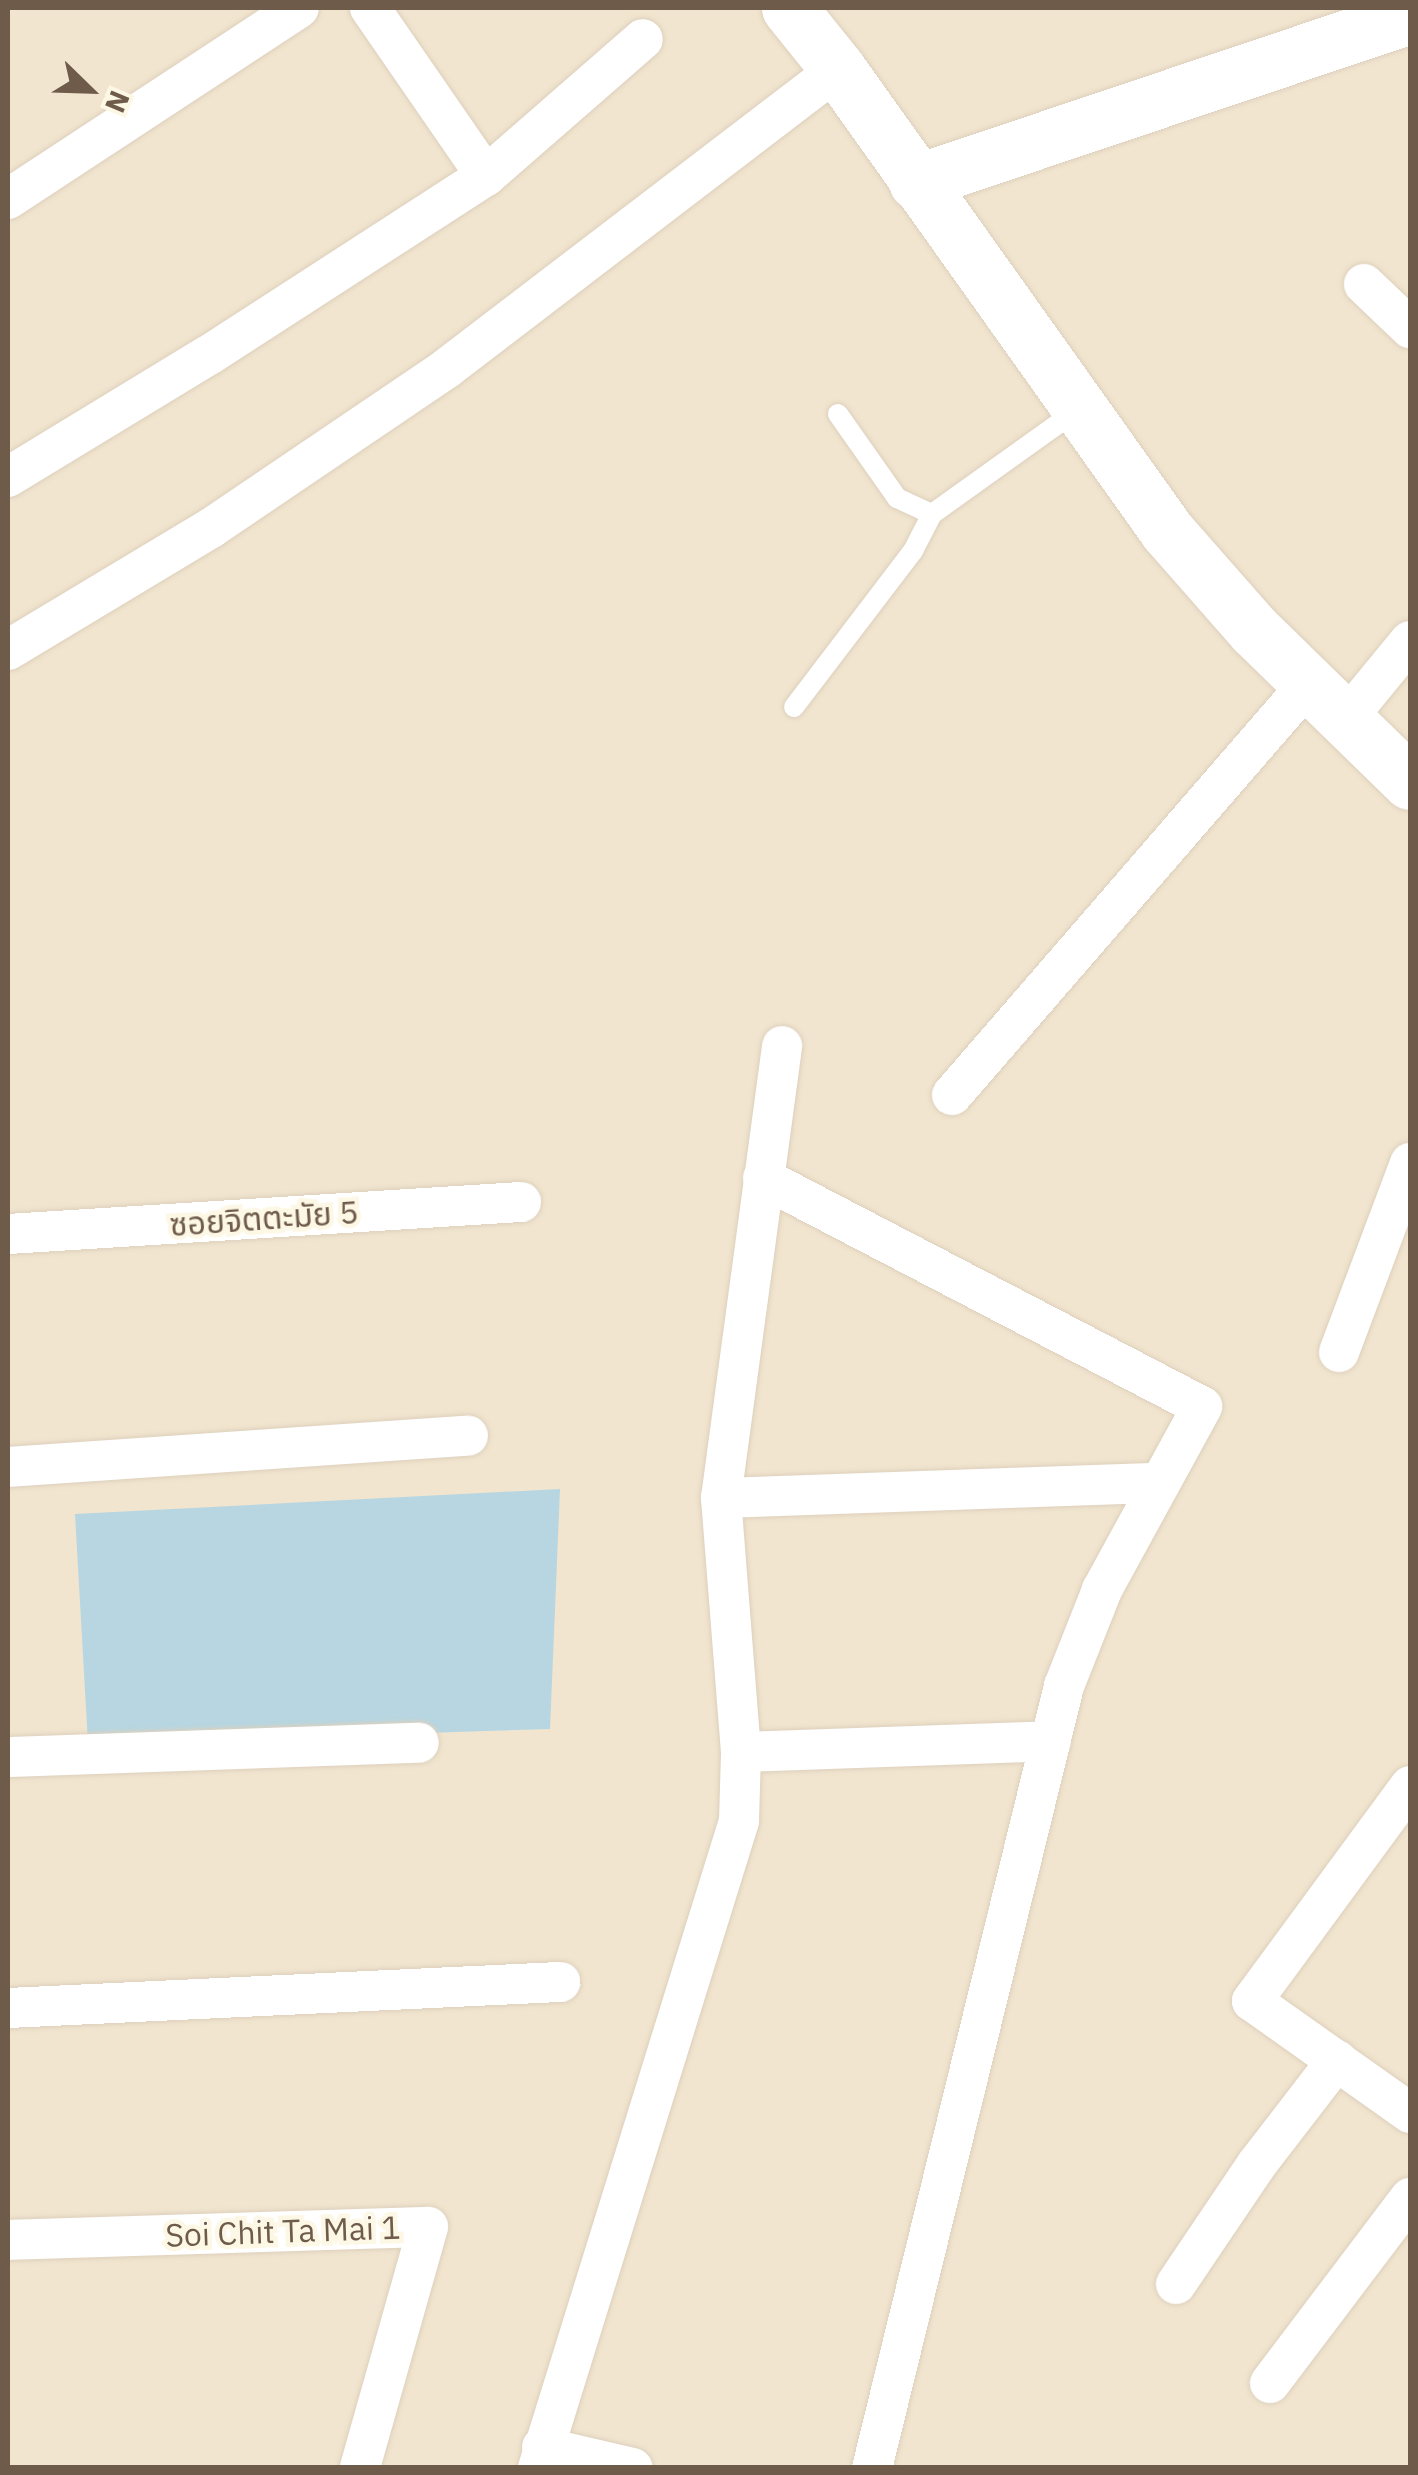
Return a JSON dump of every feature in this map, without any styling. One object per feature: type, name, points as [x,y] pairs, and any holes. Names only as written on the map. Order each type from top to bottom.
[{"type":"street","points":[[8,199],[299,8]]},
{"type":"street","points":[[370,8],[486,176]]},
{"type":"street","points":[[789,8],[838,69],[1167,531],[1326,702],[1410,782]]},
{"type":"street","points":[[916,182],[1410,16]]},
{"type":"street","points":[[8,477],[209,355],[486,176],[643,39]]},
{"type":"street","points":[[8,650],[212,528],[447,368],[838,69]]},
{"type":"street","points":[[1364,284],[1410,328]]},
{"type":"street","points":[[952,1095],[1326,702],[1410,641]]},
{"type":"street","points":[[633,2468],[540,2457],[739,1822],[741,1752],[721,1498],[782,1046]]},
{"type":"street","points":[[1339,1352],[1410,1163]]},
{"type":"street","points":[[764,1178],[1202,1407],[1082,1633],[1051,1741],[872,2468]]},
{"type":"street","name":"ซอยจิตตะมัย 5","points":[[8,1234],[521,1202]]},
{"type":"street","points":[[8,1467],[468,1436]]},
{"type":"street","points":[[721,1498],[1160,1483]]},
{"type":"street","points":[[741,1752],[1051,1741]]},
{"type":"street","points":[[8,1757],[419,1743]]},
{"type":"street","points":[[1410,1786],[1252,2001],[1410,2113]]},
{"type":"street","points":[[8,2008],[560,1982]]},
{"type":"street","points":[[1176,2284],[1257,2164],[1338,2060]]},
{"type":"street","points":[[1270,2382],[1410,2198]]},
{"type":"street","name":"Soi Chit Ta Mai 1","points":[[8,2240],[428,2227],[360,2468]]},
{"type":"lane","points":[[794,706],[913,550],[932,514],[1079,409]]},
{"type":"lane","points":[[838,414],[897,498],[932,514]]},
{"type":"shaded area","points":[[8,8],[1410,8],[1410,2467],[8,2468]]},
{"type":"water","points":[[560,1489],[550,1729],[88,1744],[75,1514]]}]
